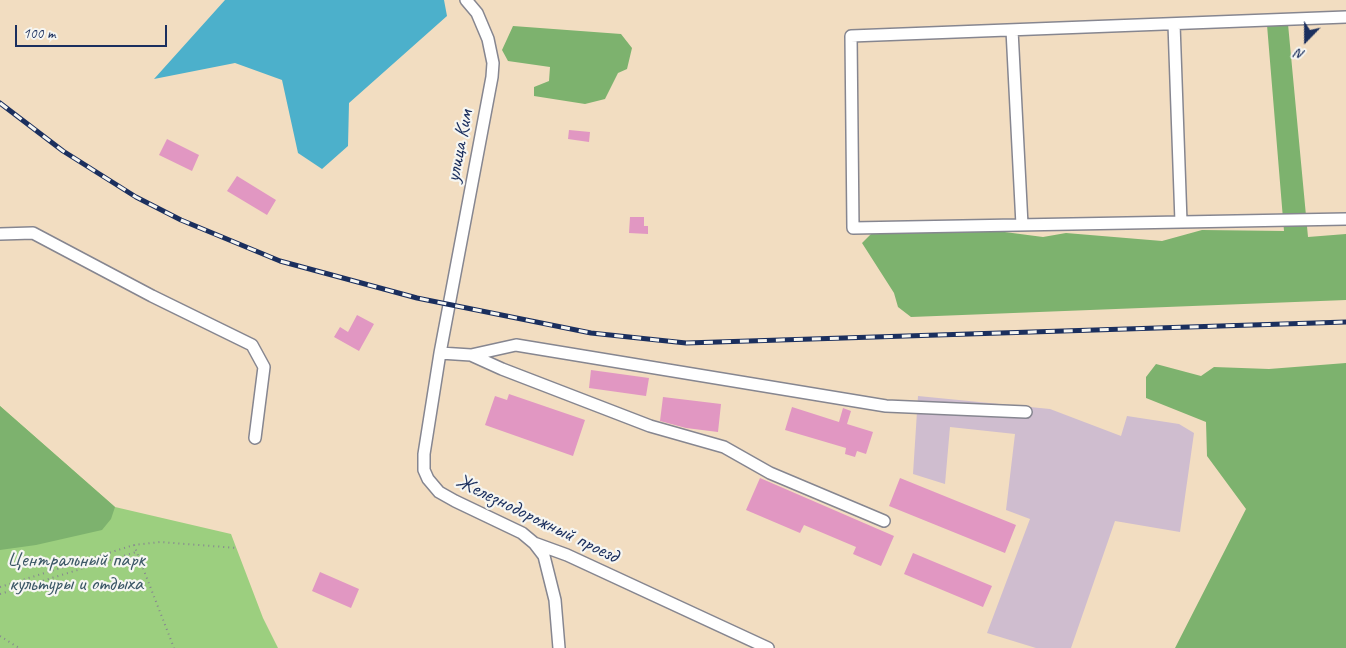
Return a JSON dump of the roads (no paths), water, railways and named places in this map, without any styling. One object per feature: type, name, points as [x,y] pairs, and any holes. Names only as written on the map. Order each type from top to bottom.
[{"type":"street","name":"улица Ким","points":[[448,304],[492,77],[493,63],[488,39],[477,13],[466,0]]},
{"type":"street","points":[[1346,17],[851,36],[853,228],[1346,219]]},
{"type":"street","points":[[1174,24],[1181,222]]},
{"type":"street","points":[[1012,30],[1022,225]]},
{"type":"street","points":[[0,234],[33,233],[152,296],[252,345],[264,367],[255,438]]},
{"type":"street","name":"Железнодорожный проезд","points":[[448,304],[424,454],[424,470],[428,479],[439,492],[454,502],[522,533],[534,543],[567,555],[768,648]]},
{"type":"street","points":[[440,353],[471,355],[516,345],[886,406],[1026,412]]},
{"type":"street","points":[[471,355],[502,369],[650,426],[724,447],[770,473],[884,521]]},
{"type":"street","points":[[534,543],[544,556],[556,600],[559,648]]},
{"type":"water","points":[[225,0],[444,0],[447,16],[349,103],[348,146],[322,169],[298,153],[282,80],[235,63],[154,79]]},
{"type":"railway","points":[[0,103],[63,151],[136,197],[181,220],[280,261],[417,298],[591,333],[686,343],[1346,322]]},
{"type":"park label","name":"Центральный парк культуры и отдыха","points":[[76,572]]}]
